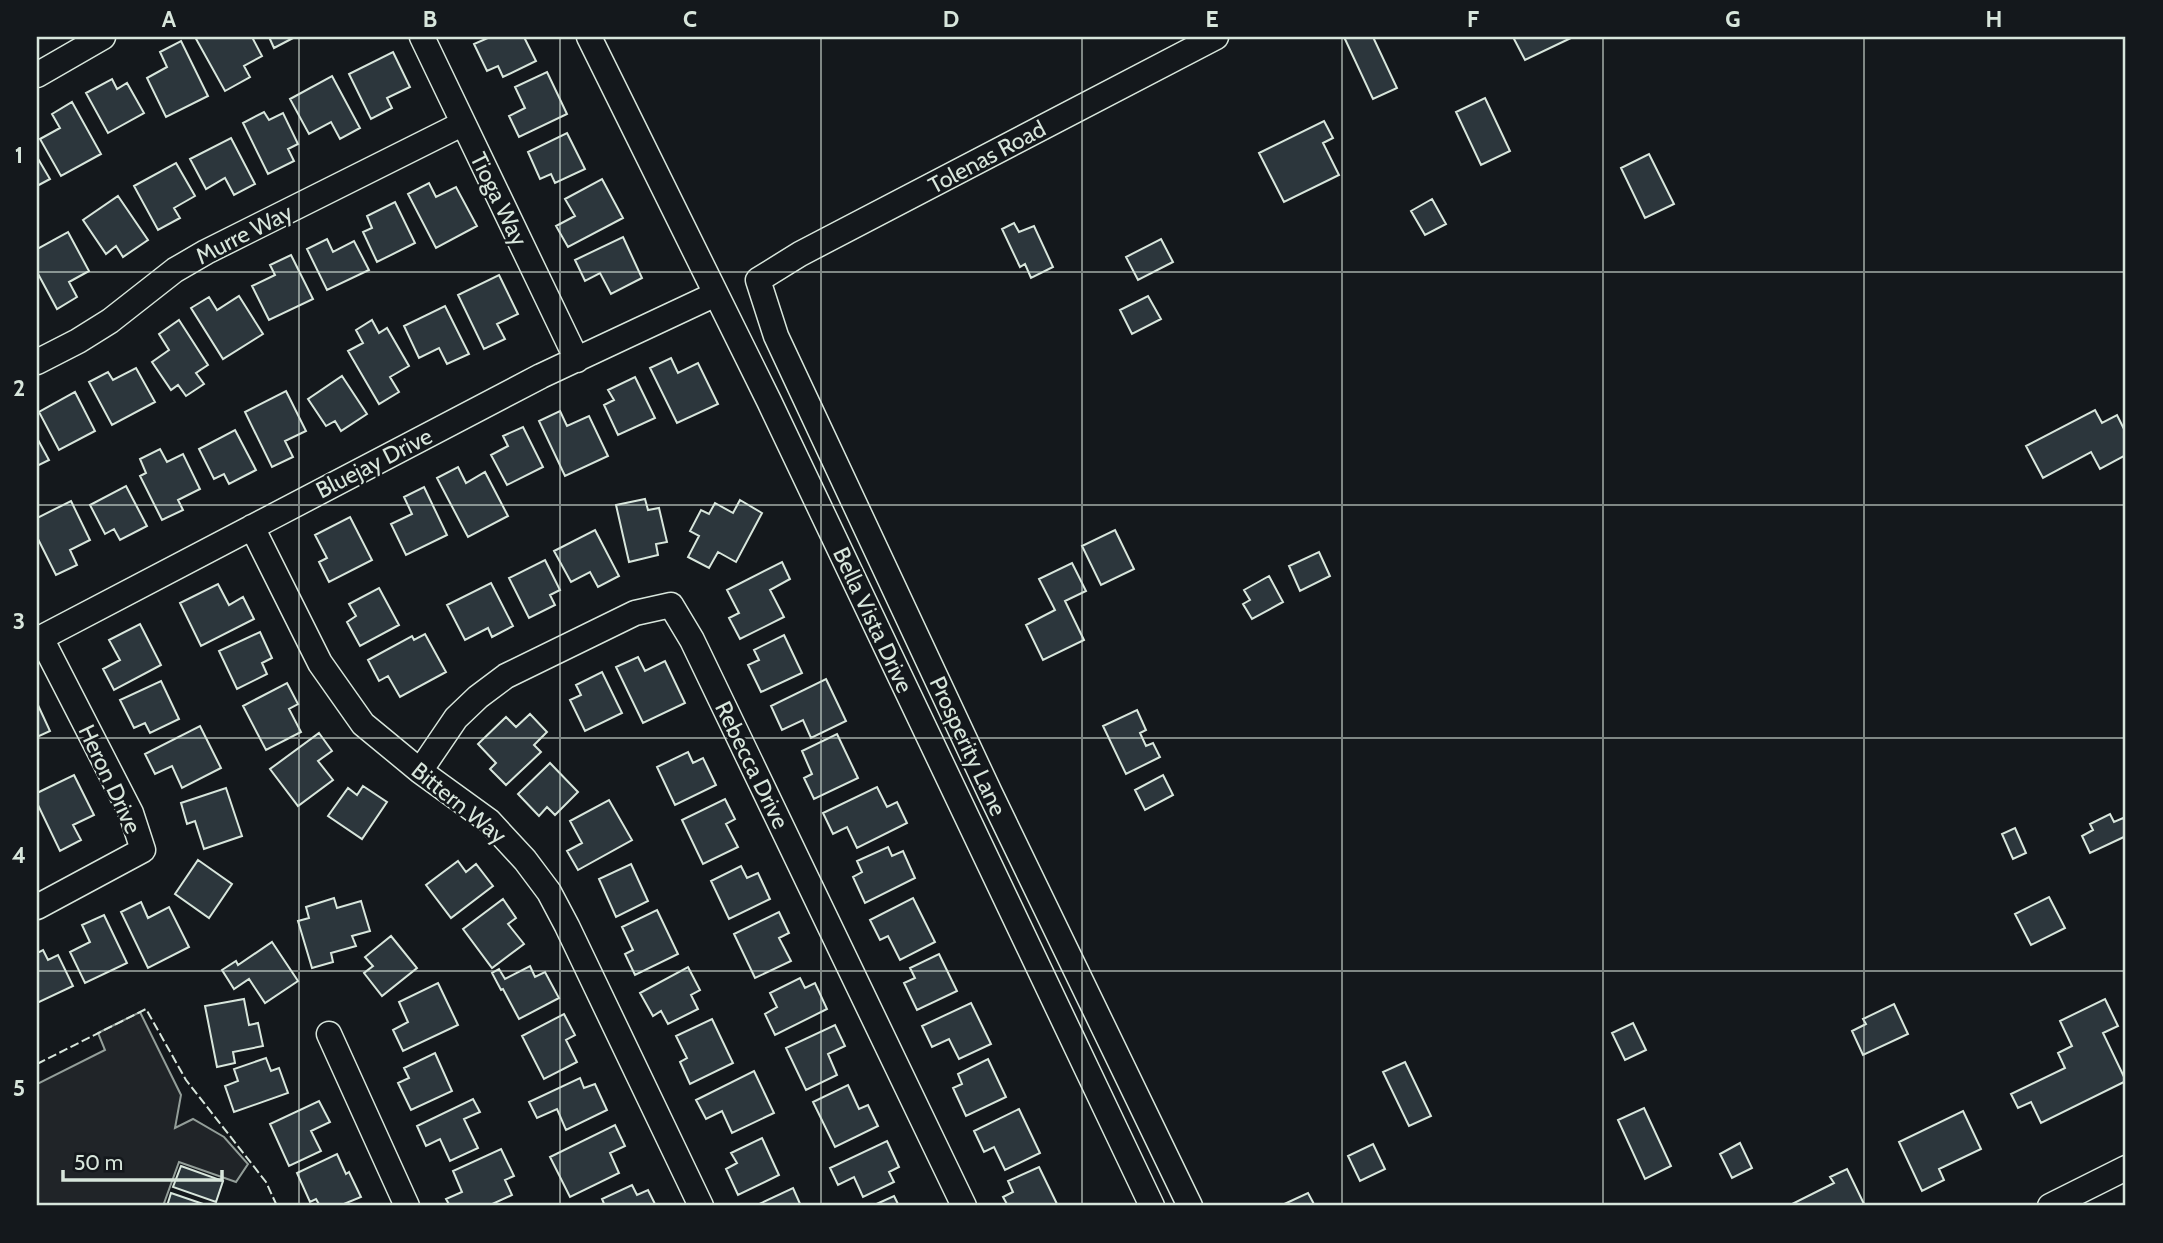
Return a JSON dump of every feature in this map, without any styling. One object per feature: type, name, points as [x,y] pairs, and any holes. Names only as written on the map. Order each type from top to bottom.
[{"type":"street","points":[[37,75],[103,37]]},
{"type":"street","name":"Tioga Way","points":[[422,37],[577,360]]},
{"type":"street","name":"Bella Vista Drive","points":[[589,37],[716,294],[1152,1206]]},
{"type":"street","name":"Tolenas Road","points":[[758,280],[800,254],[1216,37]]},
{"type":"street","name":"Murre Way","points":[[37,362],[110,321],[175,270],[206,252],[462,124]]},
{"type":"street","name":"Prosperity Lane","points":[[758,280],[776,336],[990,793],[1190,1206]]},
{"type":"street","name":"Bluejay Drive","points":[[39,639],[529,383],[716,294]]},
{"type":"street","name":"Bittern Way","points":[[252,527],[320,663],[363,724],[420,771],[489,821],[525,860],[549,892],[701,1206]]},
{"type":"street","name":"Rebecca Drive","points":[[420,771],[456,718],[506,676],[635,613],[671,605],[692,640],[964,1206]]},
{"type":"street","name":"Heron Drive","points":[[37,907],[143,850],[131,813],[39,639]]},
{"type":"street","points":[[329,1034],[407,1206]]},
{"type":"street","points":[[2050,1206],[2126,1168]]},
{"type":"shaded area","points":[[140,1012],[181,1095],[175,1128],[193,1119],[224,1137],[248,1164],[236,1182],[179,1162],[163,1206],[37,1206],[37,1084],[105,1050],[98,1033]]},
{"type":"building","points":[[195,37],[252,37],[262,56],[244,66],[250,77],[225,91]]},
{"type":"building","points":[[269,37],[295,37],[274,48]]},
{"type":"building","points":[[490,37],[524,37],[536,61],[503,77],[498,66],[487,71],[474,44]]},
{"type":"building","points":[[1344,37],[1373,37],[1397,88],[1373,99]]},
{"type":"building","points":[[1513,37],[1573,37],[1525,60]]},
{"type":"building","points":[[181,41],[208,96],[166,117],[147,78],[167,67],[160,52]]},
{"type":"building","points":[[393,52],[410,87],[387,98],[392,108],[371,119],[349,74]]},
{"type":"building","points":[[547,72],[567,114],[519,137],[509,116],[525,108],[515,87]]},
{"type":"building","points":[[332,76],[360,128],[340,139],[331,122],[309,134],[290,99]]},
{"type":"building","points":[[112,79],[117,89],[127,83],[144,113],[108,133],[86,93]]},
{"type":"building","points":[[1485,98],[1510,151],[1481,165],[1456,112]]},
{"type":"building","points":[[72,102],[101,154],[61,176],[40,139],[60,128],[52,114]]},
{"type":"building","points":[[264,112],[269,120],[283,113],[298,144],[288,149],[294,161],[268,174],[243,123]]},
{"type":"building","points":[[1324,121],[1333,138],[1323,143],[1339,175],[1284,202],[1259,153]]},
{"type":"building","points":[[567,133],[585,169],[555,183],[551,174],[540,179],[528,152]]},
{"type":"building","points":[[231,138],[255,184],[234,195],[225,178],[206,189],[190,159]]},
{"type":"building","points":[[1649,154],[1674,204],[1645,218],[1621,168]]},
{"type":"building","points":[[37,157],[50,179],[37,186]]},
{"type":"building","points":[[176,163],[195,196],[174,208],[180,218],[158,230],[134,186]]},
{"type":"building","points":[[602,179],[623,218],[568,247],[556,226],[575,216],[565,199]]},
{"type":"building","points":[[429,183],[436,197],[456,187],[477,226],[436,248],[408,194]]},
{"type":"building","points":[[118,196],[148,240],[123,257],[116,246],[106,254],[83,220]]},
{"type":"building","points":[[1432,199],[1446,224],[1425,235],[1411,211]]},
{"type":"building","points":[[395,202],[415,243],[377,262],[363,232],[372,228],[367,216]]},
{"type":"building","points":[[1014,223],[1019,232],[1034,226],[1053,267],[1031,278],[1025,264],[1020,267],[1002,229]]},
{"type":"building","points":[[68,232],[89,271],[69,282],[77,297],[57,309],[37,272],[37,249]]},
{"type":"building","points":[[623,237],[642,278],[611,294],[600,273],[585,281],[575,260]]},
{"type":"building","points":[[327,239],[333,252],[354,241],[369,270],[327,290],[307,249]]},
{"type":"building","points":[[1161,239],[1173,262],[1138,280],[1126,257]]},
{"type":"building","points":[[291,255],[313,299],[269,320],[252,286],[275,275],[270,265]]},
{"type":"building","points":[[499,275],[518,314],[497,324],[505,339],[484,349],[458,295]]},
{"type":"building","points":[[239,296],[263,334],[223,359],[191,308],[209,297],[217,310]]},
{"type":"building","points":[[1148,296],[1161,319],[1132,334],[1120,310]]},
{"type":"building","points":[[445,306],[469,354],[447,364],[439,348],[419,358],[404,326]]},
{"type":"building","points":[[179,320],[208,365],[196,373],[204,384],[186,396],[178,385],[171,390],[152,362],[169,350],[159,334]]},
{"type":"building","points":[[372,320],[379,333],[387,328],[409,366],[390,377],[399,392],[379,404],[348,351],[363,343],[356,330]]},
{"type":"building","points":[[671,358],[678,373],[698,363],[718,404],[677,423],[650,368]]},
{"type":"building","points":[[136,368],[155,402],[112,425],[89,382],[108,372],[113,380]]},
{"type":"building","points":[[342,376],[367,414],[341,431],[335,421],[326,426],[308,399]]},
{"type":"building","points":[[635,377],[655,418],[618,435],[604,405],[614,400],[608,390]]},
{"type":"building","points":[[286,391],[306,431],[285,441],[293,457],[272,467],[245,412]]},
{"type":"building","points":[[75,392],[95,431],[59,450],[39,412]]},
{"type":"building","points":[[2095,410],[2102,423],[2117,415],[2126,433],[2126,455],[2100,469],[2091,452],[2043,478],[2026,446]]},
{"type":"building","points":[[560,411],[567,426],[589,416],[608,456],[565,476],[539,421]]},
{"type":"building","points":[[523,427],[543,467],[507,485],[491,455],[508,446],[503,436]]},
{"type":"building","points":[[235,430],[256,470],[229,484],[224,474],[214,479],[199,449]]},
{"type":"building","points":[[37,438],[49,460],[37,466]]},
{"type":"building","points":[[160,449],[167,462],[183,454],[200,489],[178,500],[183,510],[162,520],[140,476],[146,473],[140,459]]},
{"type":"building","points":[[458,467],[466,483],[485,472],[508,516],[468,537],[437,478]]},
{"type":"building","points":[[126,486],[147,526],[120,540],[114,529],[105,534],[90,505]]},
{"type":"building","points":[[424,487],[447,535],[406,555],[391,524],[412,514],[404,497]]},
{"type":"building","points":[[645,499],[648,510],[659,508],[667,542],[656,544],[658,555],[629,562],[616,505]]},
{"type":"building","points":[[740,500],[762,513],[736,562],[718,552],[709,568],[688,557],[699,536],[690,531],[701,510],[709,514],[715,503],[733,513]]},
{"type":"building","points":[[71,501],[90,540],[70,550],[77,565],[56,575],[37,537],[37,518]]},
{"type":"building","points":[[350,517],[372,560],[329,582],[319,562],[327,558],[315,535]]},
{"type":"building","points":[[595,530],[619,576],[598,587],[590,572],[571,582],[554,551]]},
{"type":"building","points":[[1115,530],[1134,569],[1101,585],[1082,546]]},
{"type":"building","points":[[1319,552],[1330,576],[1300,591],[1289,566]]},
{"type":"building","points":[[545,560],[560,590],[550,595],[555,605],[529,618],[509,578]]},
{"type":"building","points":[[782,562],[790,579],[770,590],[784,617],[740,639],[729,618],[739,613],[727,590]]},
{"type":"building","points":[[1072,563],[1086,591],[1065,601],[1084,640],[1043,660],[1026,625],[1055,610],[1039,579]]},
{"type":"building","points":[[1269,576],[1283,602],[1252,619],[1243,604],[1250,600],[1244,590]]},
{"type":"building","points":[[491,583],[513,626],[492,637],[488,628],[465,640],[447,605]]},
{"type":"building","points":[[218,584],[229,605],[243,597],[254,619],[201,646],[180,603]]},
{"type":"building","points":[[379,588],[399,625],[360,646],[347,622],[356,616],[349,604]]},
{"type":"building","points":[[140,624],[161,665],[114,690],[103,669],[120,660],[109,640]]},
{"type":"building","points":[[260,632],[272,658],[262,663],[267,674],[237,689],[219,651]]},
{"type":"building","points":[[425,634],[446,672],[400,697],[388,676],[379,681],[368,660],[412,636],[414,640]]},
{"type":"building","points":[[784,635],[802,673],[761,692],[748,665],[759,660],[754,650]]},
{"type":"building","points":[[638,657],[645,671],[665,661],[685,703],[643,723],[616,667]]},
{"type":"building","points":[[602,672],[622,713],[585,731],[570,700],[581,695],[576,685]]},
{"type":"building","points":[[826,679],[846,721],[811,738],[803,720],[782,730],[771,706]]},
{"type":"building","points":[[161,681],[179,719],[150,733],[145,723],[134,728],[120,700]]},
{"type":"building","points":[[287,683],[298,704],[289,709],[301,732],[266,750],[243,706]]},
{"type":"building","points":[[37,703],[50,731],[37,737]]},
{"type":"building","points":[[1137,710],[1146,730],[1140,733],[1146,746],[1153,743],[1160,757],[1126,774],[1103,726]]},
{"type":"building","points":[[530,714],[547,732],[534,745],[541,752],[506,785],[490,769],[496,763],[478,744],[506,717],[516,727]]},
{"type":"building","points":[[200,726],[221,768],[182,788],[172,766],[155,774],[145,754]]},
{"type":"building","points":[[319,733],[332,751],[318,761],[333,780],[298,806],[270,769]]},
{"type":"building","points":[[837,734],[858,778],[814,799],[804,778],[812,774],[802,751]]},
{"type":"building","points":[[688,752],[693,763],[703,758],[716,785],[675,805],[657,767]]},
{"type":"building","points":[[550,763],[578,792],[555,815],[547,807],[539,816],[518,794]]},
{"type":"building","points":[[74,775],[94,815],[73,825],[81,840],[60,851],[37,803],[37,793]]},
{"type":"building","points":[[1163,775],[1173,795],[1145,810],[1135,790]]},
{"type":"building","points":[[363,786],[387,802],[362,839],[328,816],[348,788],[357,795]]},
{"type":"building","points":[[877,787],[887,807],[897,802],[907,823],[857,848],[847,827],[833,834],[823,813]]},
{"type":"building","points":[[226,788],[242,836],[204,849],[195,821],[187,824],[181,803]]},
{"type":"building","points":[[725,799],[735,819],[726,824],[738,847],[703,864],[682,820]]},
{"type":"building","points":[[609,800],[632,840],[578,870],[567,851],[582,843],[570,821]]},
{"type":"building","points":[[2110,814],[2114,822],[2123,818],[2126,836],[2090,853],[2082,836],[2093,830],[2090,824]]},
{"type":"building","points":[[2015,828],[2026,853],[2013,859],[2002,834]]},
{"type":"building","points":[[888,847],[892,856],[903,851],[915,878],[865,903],[853,877],[862,872],[857,861]]},
{"type":"building","points":[[198,860],[232,884],[209,918],[175,894]]},
{"type":"building","points":[[458,861],[466,872],[476,864],[493,886],[451,918],[426,885]]},
{"type":"building","points":[[631,864],[648,901],[616,917],[599,879]]},
{"type":"building","points":[[741,866],[747,878],[758,873],[770,899],[729,919],[711,881]]},
{"type":"building","points":[[2049,897],[2065,928],[2031,945],[2015,914]]},
{"type":"building","points":[[334,898],[337,908],[361,901],[370,931],[352,936],[356,946],[331,953],[333,962],[312,968],[298,921],[309,918],[306,907]]},
{"type":"building","points":[[913,898],[935,942],[900,960],[888,936],[880,940],[870,920]]},
{"type":"building","points":[[503,899],[516,918],[508,924],[524,944],[492,968],[463,929]]},
{"type":"building","points":[[141,902],[148,918],[169,907],[189,947],[148,968],[121,912]]},
{"type":"building","points":[[657,910],[678,954],[635,975],[625,954],[633,950],[622,927]]},
{"type":"building","points":[[779,912],[789,933],[779,938],[791,961],[755,978],[734,934]]},
{"type":"building","points":[[104,915],[127,963],[85,983],[70,952],[90,942],[82,925]]},
{"type":"building","points":[[391,936],[417,968],[382,996],[364,973],[373,966],[365,957]]},
{"type":"building","points":[[272,942],[298,981],[265,1003],[249,979],[234,989],[222,970],[236,961],[238,965]]},
{"type":"building","points":[[43,950],[48,960],[58,955],[73,986],[37,1003],[37,953]]},
{"type":"building","points":[[939,954],[957,991],[917,1010],[904,983],[915,978],[910,968]]},
{"type":"building","points":[[530,966],[535,977],[545,972],[559,998],[519,1019],[492,973],[499,969],[505,979]]},
{"type":"building","points":[[688,967],[700,990],[691,995],[698,1009],[668,1024],[661,1011],[653,1016],[640,993]]},
{"type":"building","points":[[800,978],[805,988],[815,983],[827,1009],[775,1035],[765,1014],[777,1007],[770,993]]},
{"type":"building","points":[[438,983],[458,1025],[403,1051],[393,1030],[408,1022],[399,1002]]},
{"type":"building","points":[[244,999],[249,1025],[258,1023],[263,1046],[233,1052],[235,1063],[217,1067],[205,1006]]},
{"type":"building","points":[[2105,999],[2118,1026],[2103,1033],[2126,1081],[2041,1123],[2031,1102],[2018,1108],[2011,1094],[2065,1068],[2058,1053],[2072,1046],[2060,1021]]},
{"type":"building","points":[[971,1003],[991,1044],[959,1059],[949,1039],[932,1047],[922,1026]]},
{"type":"building","points":[[1894,1004],[1908,1034],[1863,1055],[1852,1031],[1866,1024],[1863,1019]]},
{"type":"building","points":[[564,1014],[575,1035],[566,1040],[577,1062],[544,1079],[522,1036]]},
{"type":"building","points":[[712,1019],[733,1063],[690,1084],[680,1062],[687,1058],[676,1036]]},
{"type":"building","points":[[1633,1023],[1646,1050],[1625,1060],[1612,1033]]},
{"type":"building","points":[[835,1025],[845,1046],[828,1054],[837,1075],[806,1090],[786,1048]]},
{"type":"building","points":[[435,1053],[452,1091],[411,1110],[398,1083],[409,1078],[404,1068]]},
{"type":"building","points":[[266,1058],[271,1071],[279,1068],[288,1093],[234,1112],[225,1086],[238,1081],[234,1069]]},
{"type":"building","points":[[988,1059],[1006,1097],[966,1116],[953,1088],[962,1084],[958,1074]]},
{"type":"building","points":[[1405,1062],[1431,1116],[1409,1126],[1383,1072]]},
{"type":"building","points":[[754,1071],[774,1113],[732,1133],[722,1111],[706,1119],[696,1100]]},
{"type":"building","points":[[580,1078],[584,1088],[595,1084],[607,1110],[566,1130],[557,1109],[537,1118],[529,1102]]},
{"type":"building","points":[[848,1085],[859,1109],[868,1105],[878,1126],[835,1147],[813,1102]]},
{"type":"building","points":[[473,1099],[480,1112],[464,1119],[478,1148],[450,1161],[440,1139],[426,1146],[417,1126]]},
{"type":"building","points":[[319,1101],[330,1122],[311,1131],[321,1151],[289,1166],[270,1124]]},
{"type":"building","points":[[1644,1108],[1671,1166],[1645,1179],[1618,1120]]},
{"type":"building","points":[[1019,1109],[1040,1153],[1005,1170],[994,1147],[984,1152],[974,1131]]},
{"type":"building","points":[[1963,1111],[1981,1149],[1939,1169],[1944,1180],[1922,1191],[1899,1142]]},
{"type":"building","points":[[615,1125],[625,1146],[610,1153],[619,1173],[570,1197],[550,1157]]},
{"type":"building","points":[[762,1138],[779,1175],[738,1195],[726,1169],[737,1163],[731,1153]]},
{"type":"building","points":[[887,1141],[899,1167],[889,1172],[894,1182],[863,1197],[854,1177],[838,1185],[830,1168]]},
{"type":"building","points":[[1740,1143],[1752,1168],[1732,1178],[1720,1154]]},
{"type":"building","points":[[1373,1144],[1385,1169],[1360,1181],[1348,1156]]},
{"type":"building","points":[[501,1149],[514,1176],[505,1180],[512,1195],[488,1206],[450,1206],[446,1199],[462,1192],[453,1171]]},
{"type":"building","points":[[337,1154],[361,1197],[339,1206],[320,1206],[316,1199],[310,1202],[297,1173]]},
{"type":"building","points":[[181,1166],[223,1181],[216,1202],[173,1187]]},
{"type":"building","points":[[1039,1167],[1057,1204],[1008,1206],[1003,1197],[1013,1192],[1008,1181]]},
{"type":"building","points":[[1847,1169],[1865,1206],[1792,1204],[1834,1183],[1830,1177]]},
{"type":"building","points":[[632,1185],[637,1195],[648,1190],[656,1206],[605,1206],[602,1199]]},
{"type":"building","points":[[793,1188],[801,1206],[755,1206]]},
{"type":"building","points":[[171,1193],[209,1206],[167,1206]]},
{"type":"building","points":[[1308,1193],[1315,1206],[1280,1206]]},
{"type":"building","points":[[894,1196],[899,1206],[872,1206]]},
{"type":"fence","points":[[37,1064],[146,1009],[186,1080],[266,1182],[277,1206]]}]
